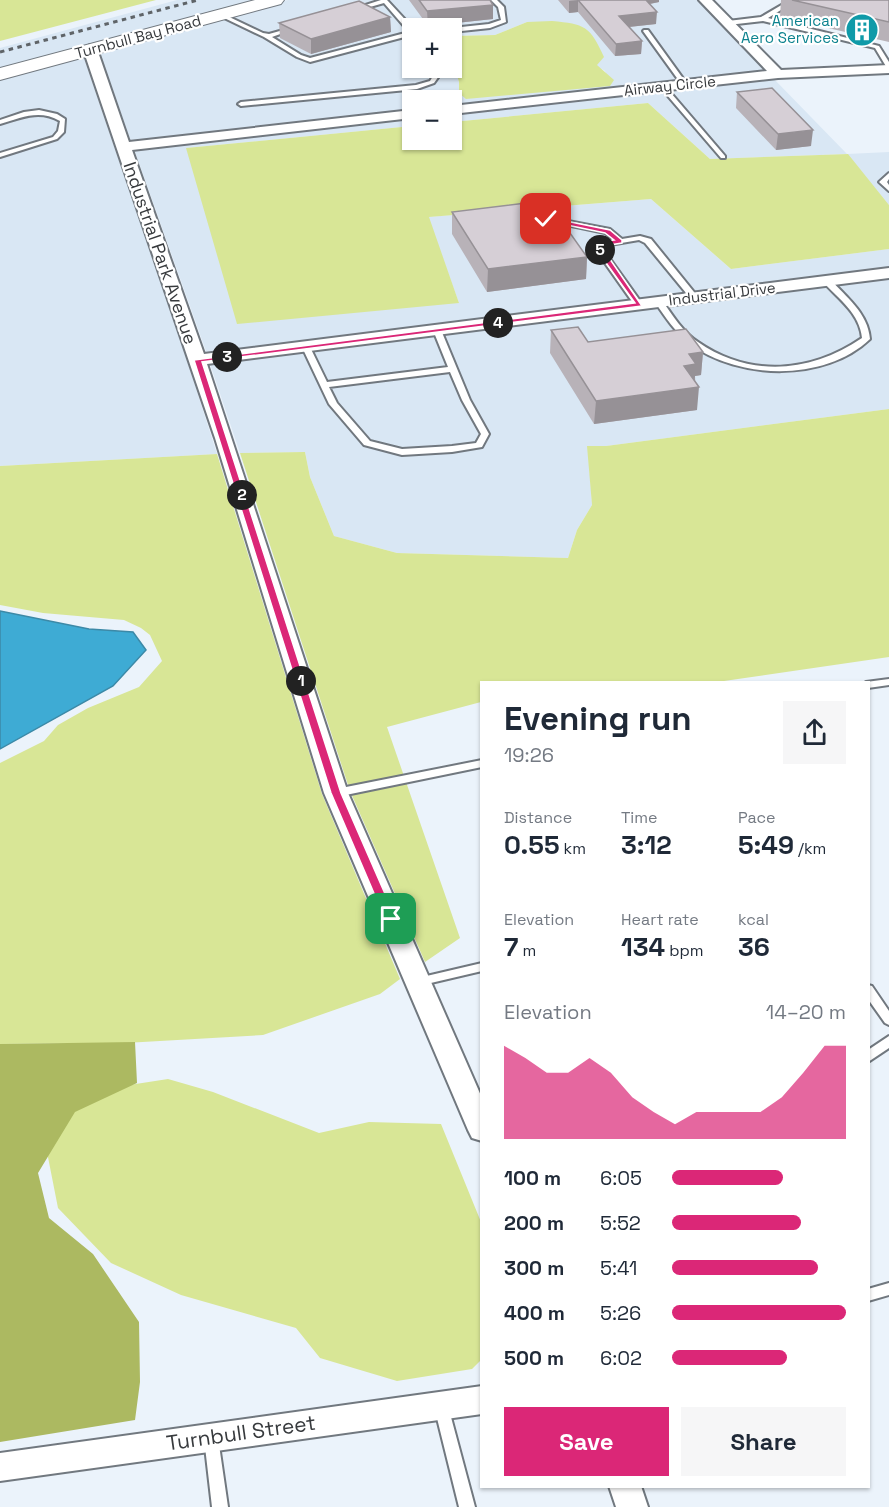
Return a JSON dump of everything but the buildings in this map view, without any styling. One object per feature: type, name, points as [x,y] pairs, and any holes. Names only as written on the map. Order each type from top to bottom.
[{"type":"street","name":"Turnbull Bay Road","points":[[0,74],[275,0]]},
{"type":"street","points":[[705,0],[778,74]]},
{"type":"street","name":"Industrial Park Avenue","points":[[90,50],[198,360],[336,793],[480,1125]]},
{"type":"street","name":"Airway Circle","points":[[462,109],[778,74],[889,68]]},
{"type":"street","points":[[124,147],[402,115]]},
{"type":"street","name":"Industrial Drive","points":[[198,360],[889,273]]},
{"type":"street","name":"Turnbull Street","points":[[0,1467],[480,1400]]},
{"type":"street","points":[[626,1488],[632,1507]]},
{"type":"lane","points":[[462,29],[490,26],[504,21],[501,8],[494,0]]},
{"type":"lane","points":[[763,19],[794,0]]},
{"type":"lane","points":[[352,11],[384,1],[402,21]]},
{"type":"lane","points":[[221,15],[310,60],[402,35]]},
{"type":"lane","points":[[728,23],[763,19],[877,46],[889,68]]},
{"type":"lane","points":[[266,36],[297,27]]},
{"type":"lane","points":[[646,31],[684,84]]},
{"type":"lane","points":[[241,104],[417,87],[432,82],[435,78]]},
{"type":"lane","points":[[663,87],[723,157]]},
{"type":"lane","points":[[0,122],[40,111],[51,112],[63,120],[61,132],[55,138],[0,155]]},
{"type":"lane","points":[[889,175],[883,182],[889,189]]},
{"type":"lane","points":[[546,219],[608,231],[620,241]]},
{"type":"lane","points":[[639,305],[599,249],[601,244],[640,238],[648,241],[694,297]]},
{"type":"lane","points":[[659,302],[675,325],[693,343],[715,356],[736,365],[760,370],[798,367],[820,363],[854,349],[866,339],[867,332],[862,322],[827,281]]},
{"type":"lane","points":[[306,347],[333,404],[367,443],[402,452],[478,445],[485,434],[466,400],[437,330]]},
{"type":"lane","points":[[325,385],[453,369]]},
{"type":"lane","points":[[870,685],[889,682]]},
{"type":"lane","points":[[336,793],[480,764]]},
{"type":"lane","points":[[418,982],[480,967]]},
{"type":"lane","points":[[870,992],[889,1020]]},
{"type":"lane","points":[[870,1055],[889,1041]]},
{"type":"lane","points":[[870,1294],[889,1289]]},
{"type":"lane","points":[[441,1406],[467,1507]]},
{"type":"lane","points":[[211,1438],[220,1507]]},
{"type":"shaded area","points":[[177,0],[263,0],[0,70],[0,48]]},
{"type":"shaded area","points":[[288,0],[697,0],[767,72],[462,106],[462,93],[610,86],[605,71],[527,22],[495,35],[462,36],[462,18],[402,18],[402,78],[458,78],[459,90],[402,90],[402,112],[131,142],[99,51]]},
{"type":"shaded area","points":[[83,55],[217,454],[0,466],[0,78]]},
{"type":"shaded area","points":[[773,78],[847,154],[710,159],[648,103],[462,121],[462,112]]},
{"type":"shaded area","points":[[402,119],[402,127],[187,148],[459,303],[428,217],[651,199],[731,269],[889,249],[889,269],[207,354],[134,149]]},
{"type":"shaded area","points":[[889,152],[889,205],[847,154]]},
{"type":"shaded area","points":[[889,278],[889,409],[606,446],[588,446],[592,505],[577,530],[568,558],[397,553],[334,536],[310,477],[305,452],[240,453],[210,364]]},
{"type":"green space","points":[[0,0],[156,0],[0,41]]},
{"type":"green space","points":[[552,21],[585,28],[595,39],[604,57],[597,65],[614,80],[610,86],[466,99],[462,96],[462,90],[459,90],[458,78],[462,78],[462,36],[495,35],[527,22]]},
{"type":"green space","points":[[648,103],[710,159],[848,154],[889,205],[889,249],[731,269],[651,199],[429,217],[459,303],[237,324],[186,148],[402,127],[402,150],[462,150],[462,121]]},
{"type":"green space","points":[[889,409],[889,657],[724,681],[480,681],[480,702],[387,727],[460,938],[425,962],[350,791],[240,453],[305,452],[310,477],[334,536],[397,553],[568,558],[577,530],[592,505],[587,446],[606,446]]},
{"type":"green space","points":[[217,454],[322,794],[400,979],[380,994],[263,1035],[125,1043],[0,1044],[0,763],[44,741],[58,725],[88,708],[139,687],[162,661],[150,635],[124,620],[43,613],[0,605],[0,466]]},
{"type":"green space","points":[[135,1042],[137,1083],[75,1112],[38,1173],[49,1218],[93,1254],[139,1322],[140,1382],[135,1420],[0,1442],[0,1044]]},
{"type":"green space","points":[[168,1079],[213,1092],[319,1133],[369,1122],[441,1124],[480,1220],[480,1361],[472,1369],[397,1381],[320,1358],[296,1328],[181,1295],[111,1263],[58,1208],[46,1147],[63,1119],[110,1088]]},
{"type":"water","points":[[0,611],[89,629],[133,632],[146,650],[113,686],[0,749]]},
{"type":"railway","points":[[0,52],[198,0]]},
{"type":"place","name":"American Aero Services","points":[[862,30]]},
{"type":"route","points":[[391,919],[336,793],[198,360],[639,305],[599,249],[601,244],[620,241],[608,231],[546,219]]}]
